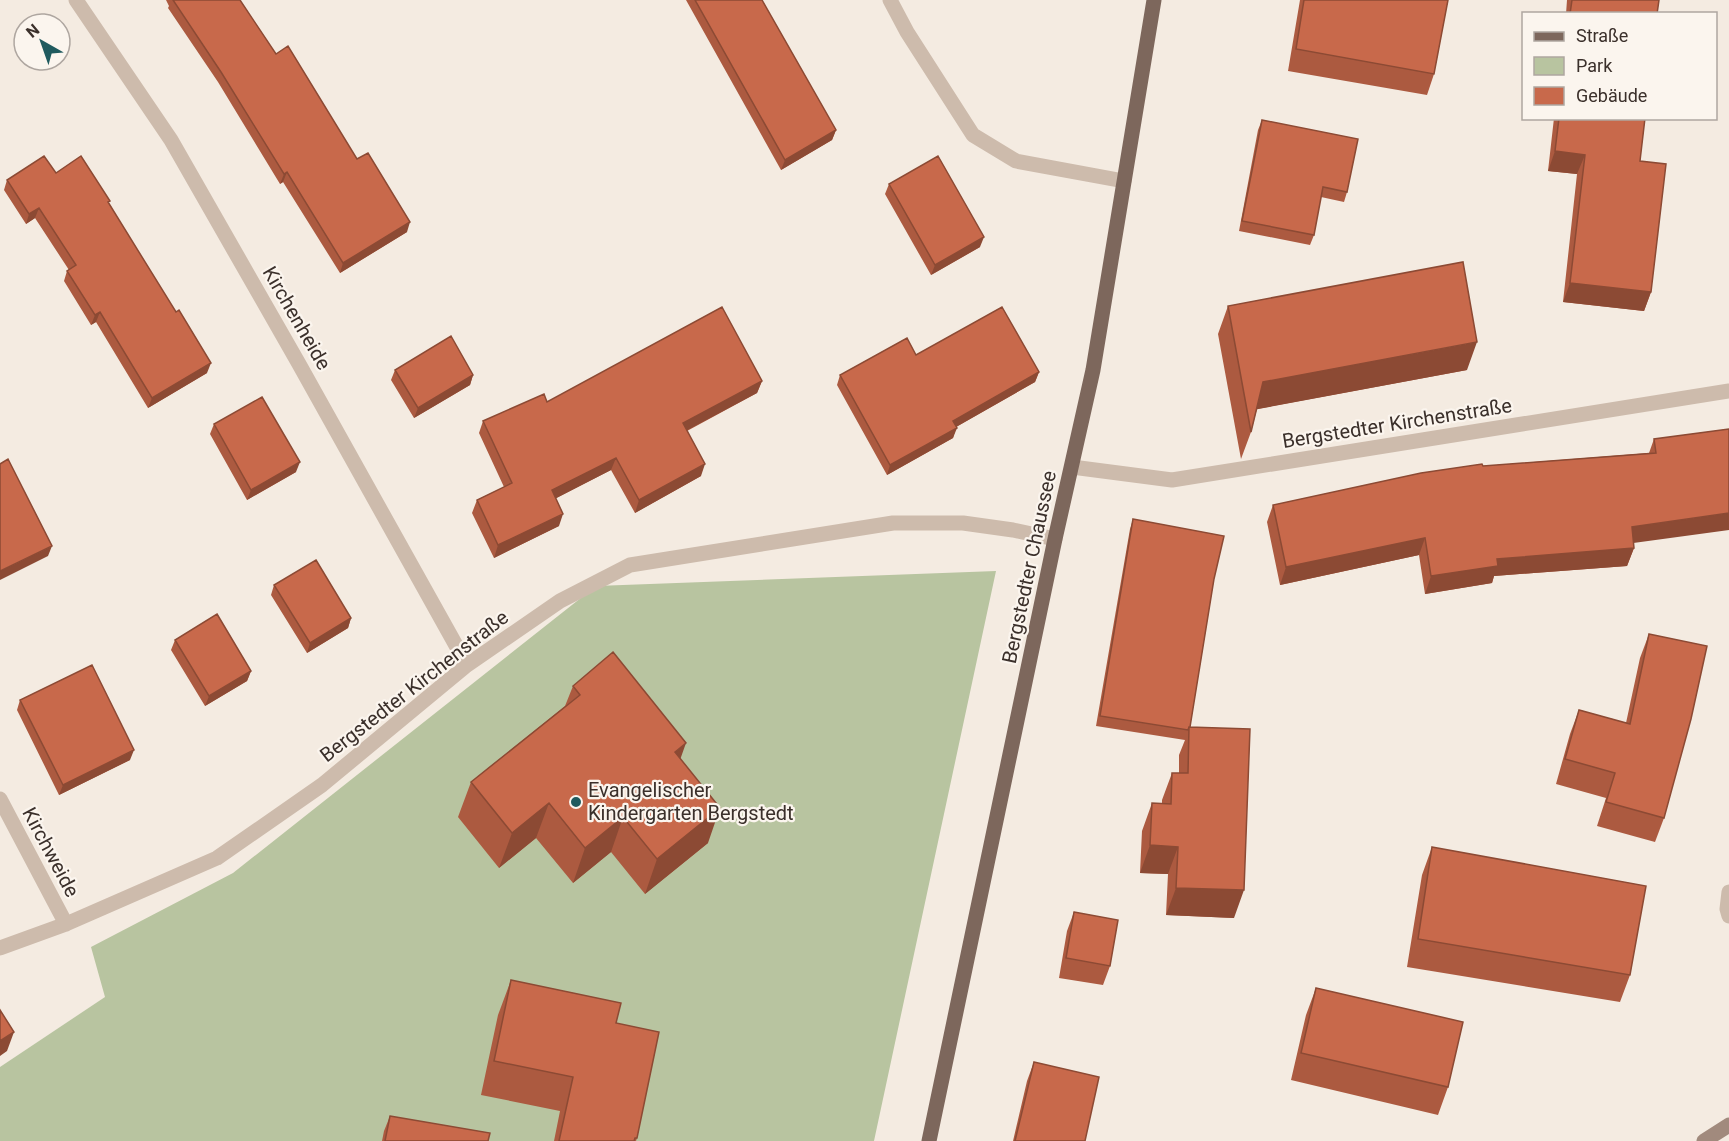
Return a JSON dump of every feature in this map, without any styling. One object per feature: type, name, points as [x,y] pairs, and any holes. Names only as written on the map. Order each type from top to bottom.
[{"type":"main road","name":"Bergstedter Chaussee","points":[[929,1141],[1055,539],[1093,370],[1154,0]]},
{"type":"main road","points":[[1704,1141],[1729,1125]]},
{"type":"street","name":"Kirchenheide","points":[[76,0],[171,140],[467,665]]},
{"type":"street","points":[[890,0],[907,32],[973,135],[1016,162],[1124,181]]},
{"type":"street","name":"Bergstedter Kirchenstraße","points":[[1072,467],[1172,480],[1729,391]]},
{"type":"street","name":"Bergstedter Kirchenstraße","points":[[0,948],[66,924],[217,858],[322,785],[467,665],[560,601],[630,566],[892,523],[963,523],[1055,539]]},
{"type":"street","name":"Kirchweide","points":[[0,799],[66,924]]},
{"type":"street","points":[[1729,892],[1727,909],[1729,916]]},
{"type":"green space","points":[[996,571],[874,1141],[0,1141],[0,1067],[105,997],[91,947],[233,873],[596,586]]},
{"type":"building","points":[[173,0],[240,0],[276,54],[288,46],[357,159],[368,153],[410,222],[343,263],[287,172],[284,174]]},
{"type":"building","points":[[695,0],[762,0],[836,130],[785,160]]},
{"type":"building","points":[[1304,0],[1448,0],[1434,74],[1296,49]]},
{"type":"building","points":[[1572,0],[1659,0],[1657,12],[1570,12]]},
{"type":"building","points":[[1262,120],[1358,139],[1347,192],[1323,187],[1314,235],[1242,221]]},
{"type":"building","points":[[1559,120],[1645,120],[1640,161],[1666,164],[1651,292],[1570,283],[1585,155],[1555,151]]},
{"type":"building","points":[[44,156],[56,173],[81,156],[176,312],[179,310],[211,363],[152,398],[100,312],[95,315],[67,271],[76,265],[39,208],[29,214],[7,180]]},
{"type":"building","points":[[938,156],[984,237],[935,265],[889,184]]},
{"type":"building","points":[[1463,262],[1477,342],[1263,382],[1251,432],[1228,306]]},
{"type":"building","points":[[722,307],[762,381],[683,423],[705,464],[639,500],[616,458],[552,490],[563,514],[498,545],[477,500],[512,483],[483,421],[544,394],[547,402]]},
{"type":"building","points":[[1002,307],[1039,372],[953,421],[957,428],[890,465],[840,375],[907,338],[916,355]]},
{"type":"building","points":[[451,336],[473,375],[418,408],[395,370]]},
{"type":"building","points":[[262,397],[300,462],[251,490],[214,424]]},
{"type":"building","points":[[1729,429],[1729,513],[1632,527],[1634,548],[1497,559],[1498,566],[1431,576],[1425,538],[1286,567],[1273,505],[1421,473],[1482,464],[1483,466],[1656,453],[1654,439]]},
{"type":"building","points":[[8,459],[52,546],[0,571],[0,464]]},
{"type":"building","points":[[1133,519],[1224,536],[1214,579],[1188,730],[1100,716]]},
{"type":"building","points":[[316,560],[351,618],[310,643],[274,585]]},
{"type":"building","points":[[217,614],[251,671],[209,696],[175,640]]},
{"type":"building","points":[[1649,634],[1707,646],[1691,719],[1664,818],[1606,802],[1615,773],[1565,759],[1579,710],[1630,724]]},
{"type":"building","name":"Evangelischer Kindergarten Bergstedt","points":[[613,652],[686,743],[675,752],[720,808],[657,859],[623,817],[585,848],[549,803],[512,833],[471,782],[580,695],[573,686]]},
{"type":"building","points":[[92,665],[134,750],[63,785],[20,700]]},
{"type":"building","points":[[1189,727],[1250,729],[1244,890],[1176,888],[1178,847],[1150,845],[1152,803],[1171,804],[1172,773],[1188,773]]},
{"type":"building","points":[[1432,847],[1646,886],[1630,975],[1418,939]]},
{"type":"building","points":[[1074,912],[1118,920],[1110,966],[1066,958]]},
{"type":"building","points":[[511,980],[621,1003],[616,1023],[659,1032],[637,1138],[634,1141],[559,1141],[573,1077],[494,1061]]},
{"type":"building","points":[[1316,988],[1463,1022],[1448,1087],[1301,1053]]},
{"type":"building","points":[[0,1010],[14,1032],[0,1041]]},
{"type":"building","points":[[1034,1062],[1099,1077],[1085,1141],[1015,1141]]},
{"type":"building","points":[[390,1116],[490,1133],[488,1141],[385,1141]]},
{"type":"place","name":"Evangelischer Kindergarten Bergstedt","points":[[576,802]]}]
